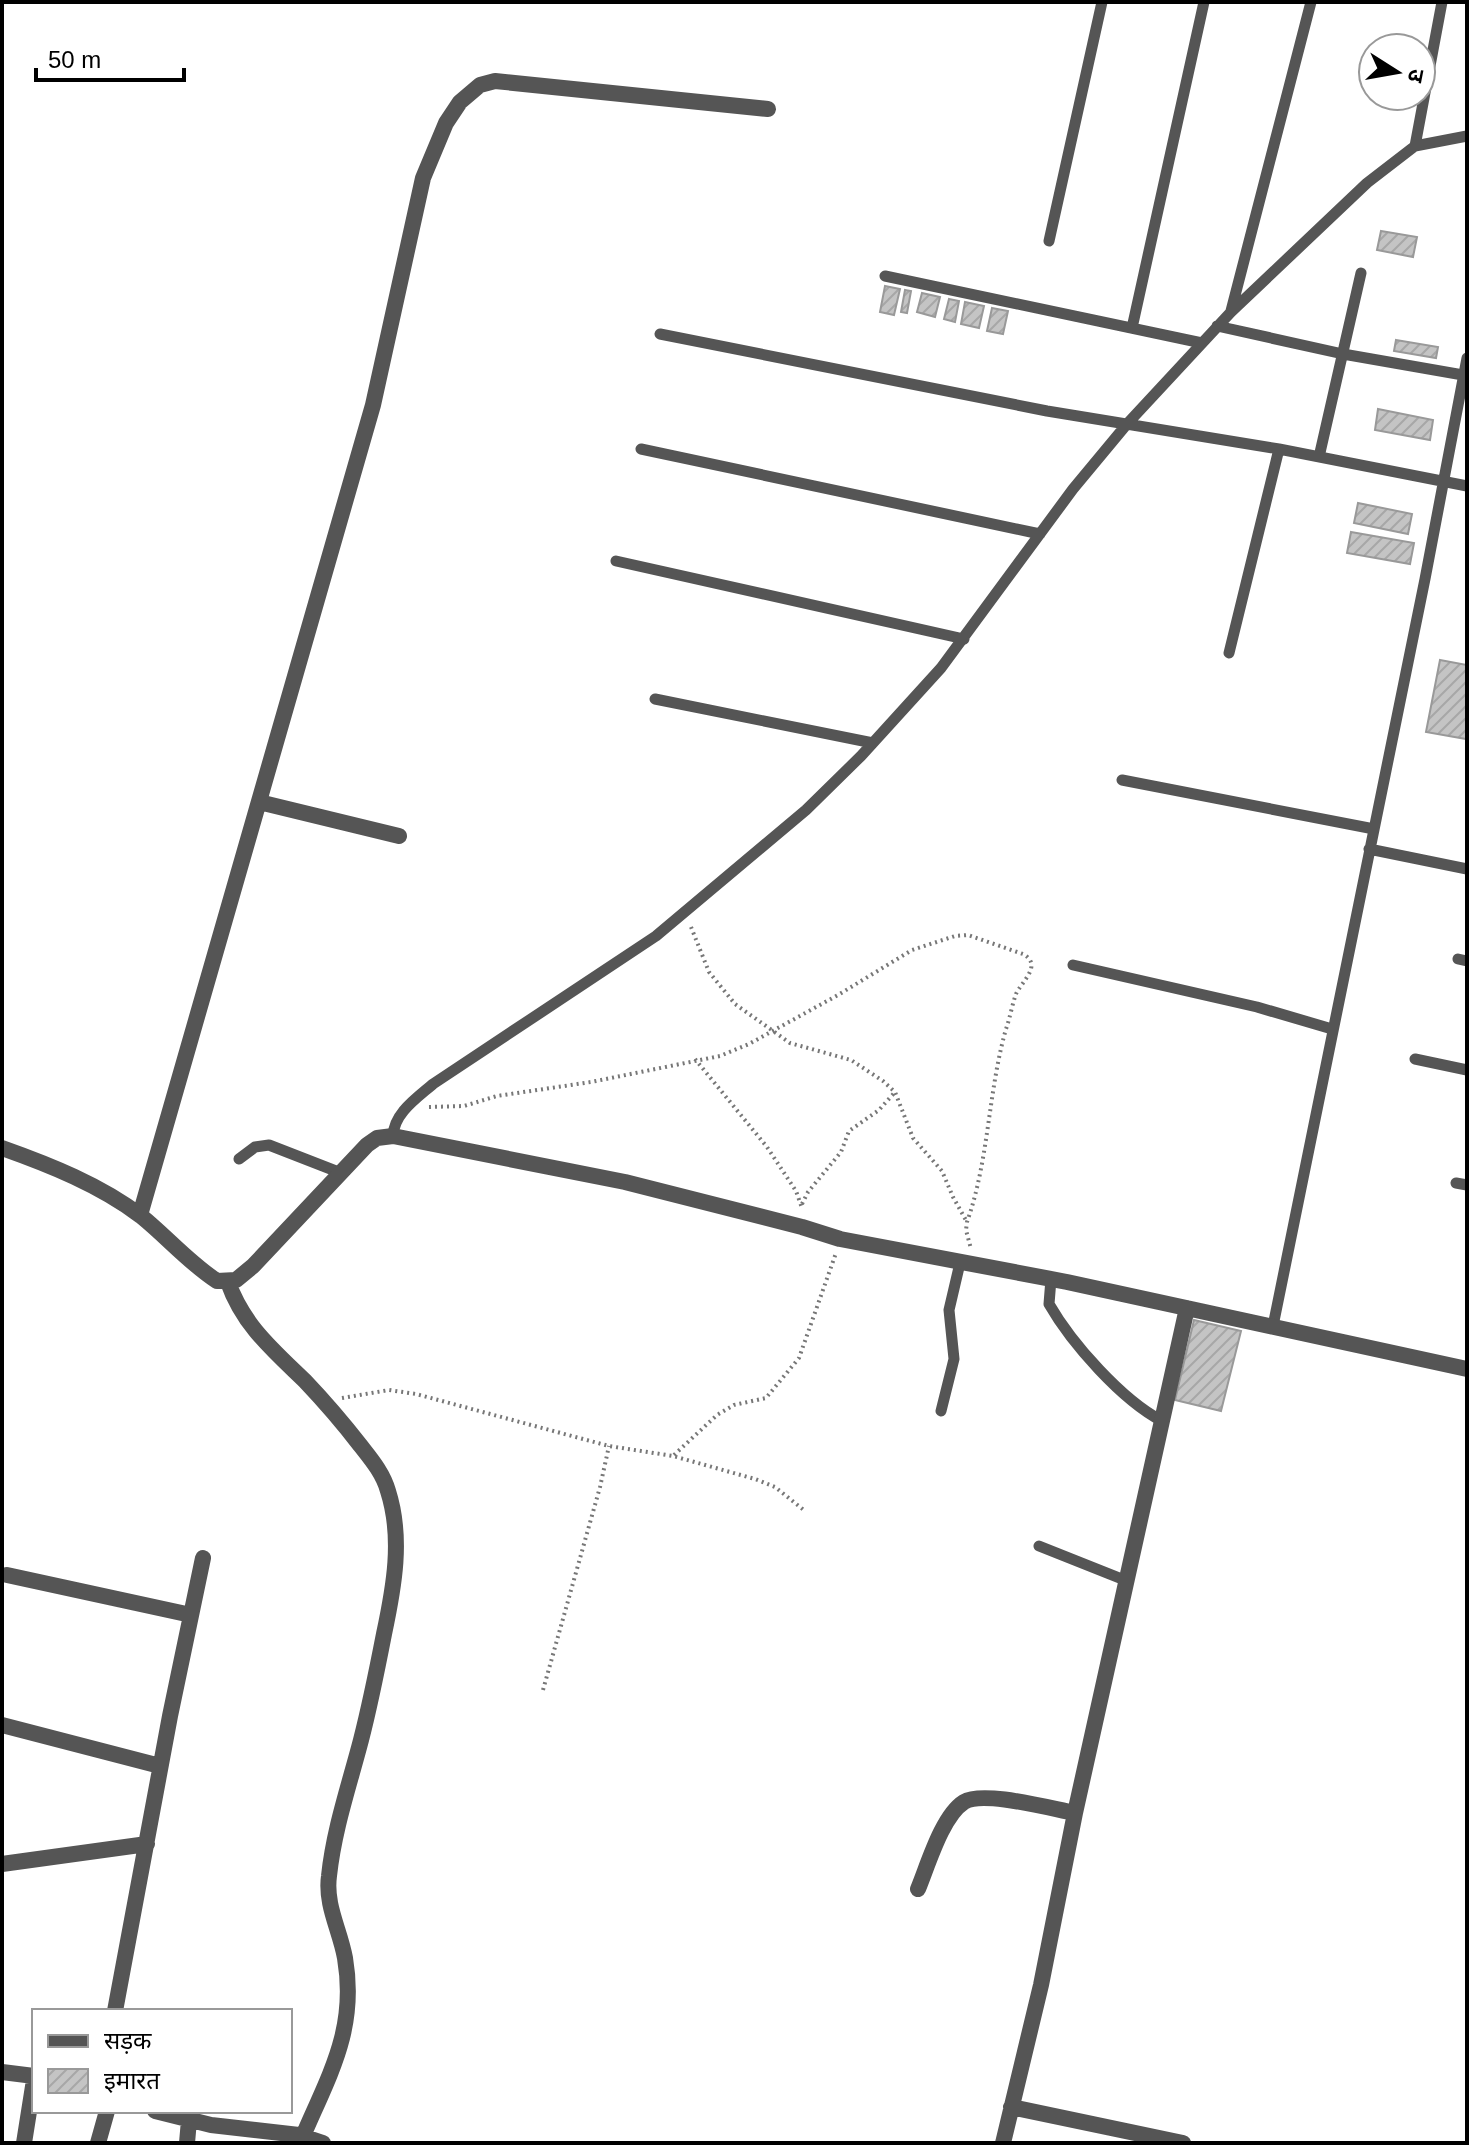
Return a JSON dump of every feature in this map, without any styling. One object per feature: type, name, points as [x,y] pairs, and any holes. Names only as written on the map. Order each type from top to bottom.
[{"type":"street","points":[[140,1215],[373,405],[423,178],[446,123],[460,102],[480,85],[495,81],[768,109]]},
{"type":"street","points":[[259,802],[399,836]]},
{"type":"street","points":[[2,1148],[48,1164],[103,1192],[140,1215],[217,1281],[236,1280],[253,1266],[367,1145],[377,1138],[393,1136],[625,1182],[840,1239],[1051,1279],[1467,1369]]},
{"type":"street","points":[[228,1282],[235,1303],[258,1336],[324,1402],[381,1473],[388,1490],[397,1549],[379,1659],[336,1829],[328,1878],[329,1902],[349,1982],[348,2014],[343,2045],[303,2136]]},
{"type":"street","points":[[1003,2143],[1041,1985],[1075,1813],[1187,1308]]},
{"type":"street","points":[[115,2009],[160,1766],[203,1558]]},
{"type":"street","points":[[7,1575],[191,1615]]},
{"type":"street","points":[[2,1725],[160,1766]]},
{"type":"street","points":[[918,1889],[945,1824],[963,1802],[984,1797],[1075,1813]]},
{"type":"street","points":[[2,1864],[147,1844]]},
{"type":"street","points":[[2,2072],[32,2078]]},
{"type":"street","points":[[24,2143],[32,2091]]},
{"type":"street","points":[[1011,2107],[1183,2143]]},
{"type":"street","points":[[98,2143],[106,2113]]},
{"type":"street","points":[[163,2113],[267,2137],[303,2136],[323,2143]]},
{"type":"street","points":[[187,2143],[189,2120]]},
{"type":"lane","points":[[1049,241],[1102,2]]},
{"type":"lane","points":[[1132,328],[1204,2]]},
{"type":"lane","points":[[1231,312],[1311,2]]},
{"type":"lane","points":[[1415,146],[1438,3]]},
{"type":"lane","points":[[393,1136],[394,1125],[403,1112],[433,1084],[630,954],[686,912],[806,810],[873,743],[964,639],[1073,489],[1127,424],[1217,326],[1367,183],[1415,146],[1467,136]]},
{"type":"lane","points":[[1319,457],[1361,273]]},
{"type":"lane","points":[[885,276],[1202,343]]},
{"type":"lane","points":[[1217,326],[1343,354],[1463,375]]},
{"type":"lane","points":[[660,334],[1003,402],[1279,449],[1467,486]]},
{"type":"lane","points":[[1273,1326],[1467,358]]},
{"type":"lane","points":[[641,449],[1040,534]]},
{"type":"lane","points":[[1229,653],[1279,449]]},
{"type":"lane","points":[[616,561],[964,639]]},
{"type":"lane","points":[[655,699],[873,743]]},
{"type":"lane","points":[[1122,780],[1374,829]]},
{"type":"lane","points":[[1369,849],[1467,869]]},
{"type":"lane","points":[[1073,965],[1257,1007],[1332,1029]]},
{"type":"lane","points":[[1415,1059],[1467,1070]]},
{"type":"lane","points":[[239,1159],[255,1147],[269,1145],[341,1173]]},
{"type":"lane","points":[[941,1411],[954,1359],[949,1310],[968,1265]]},
{"type":"lane","points":[[1051,1279],[1048,1293],[1051,1309],[1092,1361],[1125,1396],[1162,1421]]},
{"type":"lane","points":[[1039,1546],[1127,1581]]},
{"type":"path","points":[[686,912],[709,972],[735,1004],[790,1043],[851,1060],[895,1092],[913,1138],[942,1171],[967,1222]]},
{"type":"path","points":[[403,1112],[415,1108],[464,1106],[497,1096],[591,1082],[720,1056],[772,1031],[888,964],[935,941],[968,935],[1030,957],[1032,963],[1029,975],[1017,992],[999,1056],[991,1116],[967,1222],[968,1265]]},
{"type":"path","points":[[695,1059],[767,1147],[796,1191],[802,1204],[802,1227]]},
{"type":"path","points":[[802,1204],[808,1192],[841,1152],[849,1131],[879,1110],[895,1092]]},
{"type":"path","points":[[673,1456],[717,1415],[734,1405],[766,1398],[799,1358],[840,1239]]},
{"type":"path","points":[[324,1402],[389,1390],[416,1394],[609,1446],[673,1456],[775,1487],[805,1511]]},
{"type":"path","points":[[543,1690],[609,1446]]},
{"type":"building","points":[[1381,231],[1417,237],[1413,257],[1377,250]]},
{"type":"building","points":[[885,286],[900,289],[894,315],[880,312]]},
{"type":"building","points":[[905,290],[911,291],[907,313],[901,312]]},
{"type":"building","points":[[922,293],[940,297],[935,317],[917,312]]},
{"type":"building","points":[[949,299],[959,301],[955,322],[944,319]]},
{"type":"building","points":[[965,302],[984,306],[979,328],[961,324]]},
{"type":"building","points":[[992,308],[1008,311],[1003,334],[987,331]]},
{"type":"building","points":[[1396,340],[1438,347],[1436,358],[1394,351]]},
{"type":"building","points":[[1378,409],[1433,420],[1430,440],[1375,430]]},
{"type":"building","points":[[1358,503],[1412,514],[1408,534],[1354,523]]},
{"type":"building","points":[[1351,532],[1414,543],[1410,564],[1347,553]]},
{"type":"building","points":[[1440,660],[1467,665],[1466,739],[1426,732]]},
{"type":"building","points":[[1194,1320],[1241,1331],[1221,1411],[1175,1400]]}]
